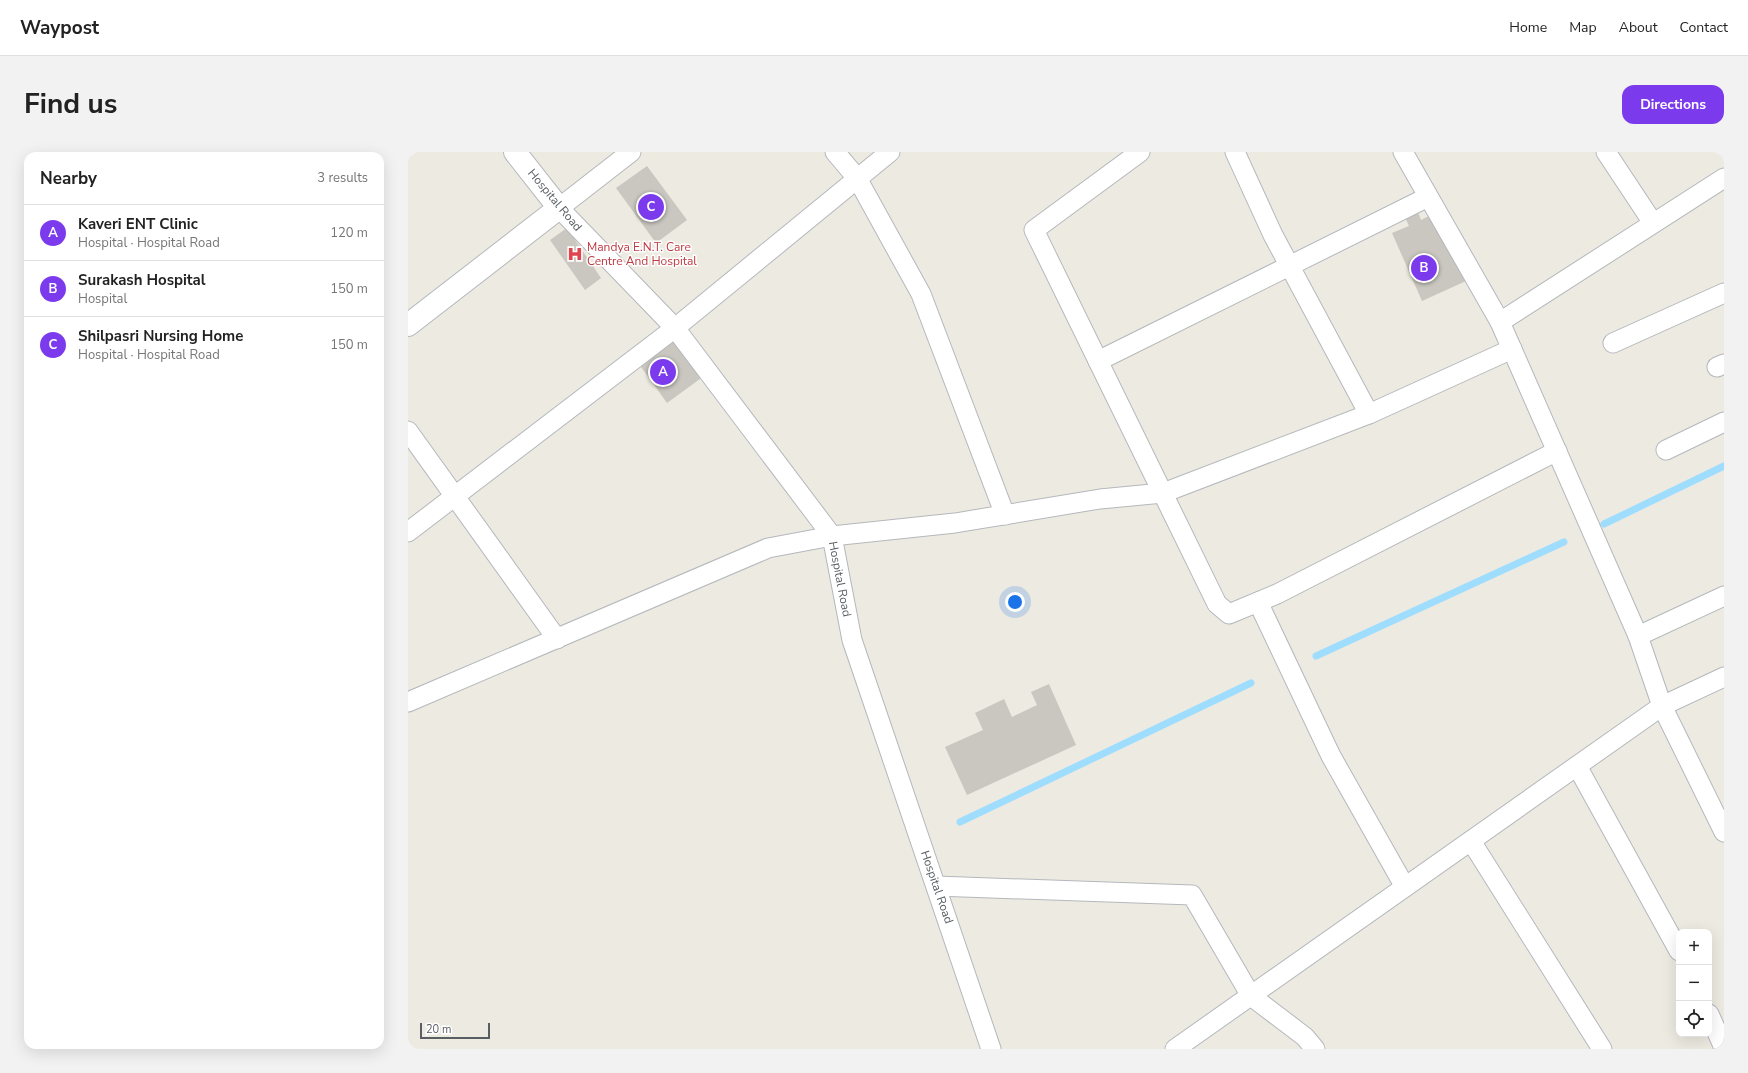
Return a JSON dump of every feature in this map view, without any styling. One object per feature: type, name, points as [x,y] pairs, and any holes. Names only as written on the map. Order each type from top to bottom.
[{"type":"street","name":"Hospital Road","points":[[515,152],[559,208],[675,328],[832,536],[852,640],[990,1049]]},
{"type":"street","points":[[408,325],[630,152]]},
{"type":"street","points":[[835,152],[857,178],[921,294],[1005,515]]},
{"type":"street","points":[[408,532],[675,328],[890,152]]},
{"type":"street","points":[[1140,152],[1034,230],[1217,604],[1229,614],[1284,590],[1557,451]]},
{"type":"street","points":[[1235,152],[1273,235],[1369,414]]},
{"type":"street","points":[[1402,152],[1500,322],[1638,636],[1662,706],[1719,808],[1724,832]]},
{"type":"street","points":[[1606,152],[1653,223]]},
{"type":"street","points":[[1500,322],[1724,178]]},
{"type":"street","points":[[1098,361],[1428,197]]},
{"type":"street","points":[[1613,343],[1724,293]]},
{"type":"street","points":[[408,702],[768,548],[832,536],[955,523],[1100,499],[1163,493],[1369,414],[1512,349]]},
{"type":"street","points":[[1666,450],[1724,422]]},
{"type":"street","points":[[408,432],[557,639]]},
{"type":"street","points":[[1638,636],[1724,596]]},
{"type":"street","points":[[1258,602],[1331,756],[1405,887]]},
{"type":"street","points":[[1175,1049],[1662,706],[1724,677]]},
{"type":"street","points":[[1577,766],[1676,946]]},
{"type":"street","points":[[1471,841],[1602,1049]]},
{"type":"street","points":[[936,886],[1192,895],[1251,996],[1305,1037],[1314,1049]]},
{"type":"street","points":[[1712,1021],[1724,1048]]},
{"type":"building","points":[[647,166],[687,220],[656,243],[616,188]]},
{"type":"building","points":[[1418,212],[1421,220],[1435,213],[1466,281],[1422,301],[1392,233],[1409,226],[1405,217]]},
{"type":"building","points":[[567,228],[601,278],[585,290],[550,240]]},
{"type":"building","points":[[676,337],[704,376],[667,403],[639,364]]},
{"type":"building","points":[[1049,684],[1076,745],[967,795],[945,747],[983,730],[975,713],[1004,699],[1012,717],[1037,705],[1031,692]]},
{"type":"waterway","points":[[1604,524],[1724,466]]},
{"type":"waterway","points":[[1316,656],[1564,542]]},
{"type":"waterway","points":[[960,822],[1251,683]]},
{"type":"place","name":"Shilpasri Nursing Home","points":[[651,207]]},
{"type":"place","name":"Mandya E.N.T. Care Centre And Hospital","points":[[575,254]]},
{"type":"place","name":"Surakash Hospital","points":[[1424,268]]},
{"type":"place","name":"Kaveri ENT Clinic","points":[[663,372]]}]
